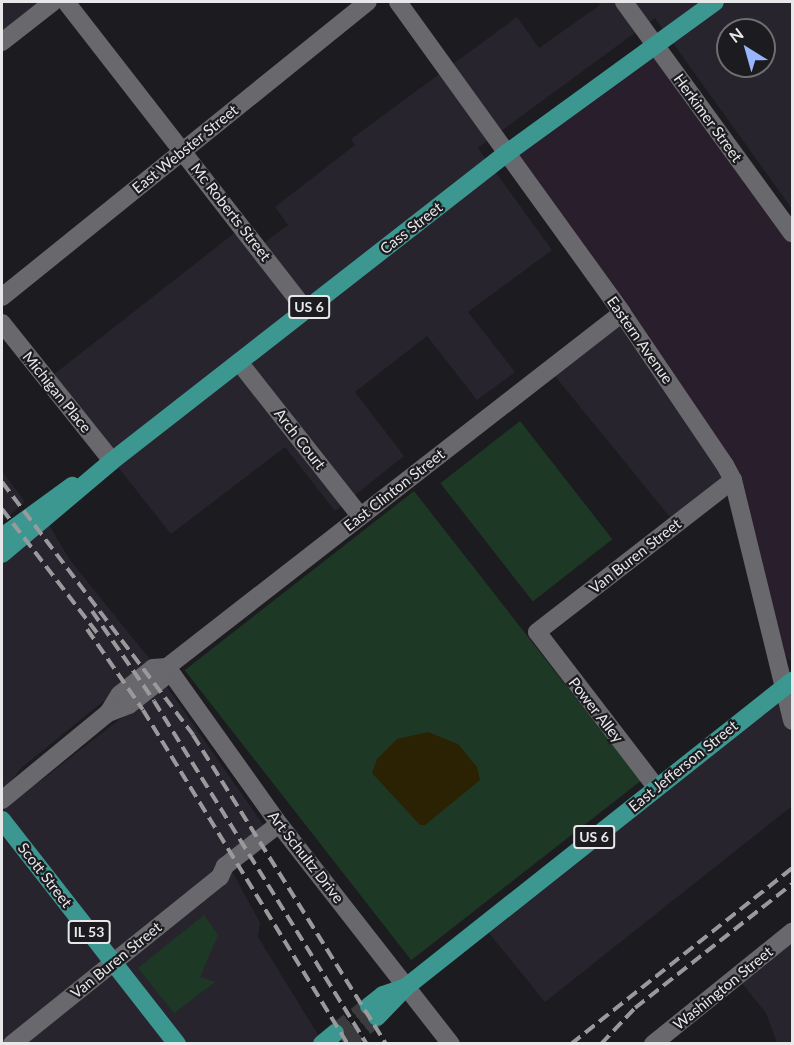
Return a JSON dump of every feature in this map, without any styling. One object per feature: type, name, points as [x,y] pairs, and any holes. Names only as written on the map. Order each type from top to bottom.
[{"type":"main road","name":"Cass Street","points":[[2,554],[112,461],[507,153],[716,2]]},
{"type":"main road","name":"Cass Street","points":[[2,537],[48,501],[112,461]]},
{"type":"main road","name":"East Jefferson Street","points":[[373,1011],[383,995],[406,987],[787,684]]},
{"type":"main road","name":"Scott Street","points":[[2,819],[177,1044]]},
{"type":"street","points":[[2,42],[53,2]]},
{"type":"street","name":"Mc Roberts Street","points":[[66,2],[306,310]]},
{"type":"street","name":"East Webster Street","points":[[2,297],[368,2]]},
{"type":"street","name":"Eastern Avenue","points":[[398,2],[622,313],[733,480],[787,684],[792,721]]},
{"type":"street","name":"Herkimer Street","points":[[624,2],[792,233]]},
{"type":"street","name":"East Clinton Street","points":[[2,800],[108,713],[120,694],[153,668],[167,667],[622,313]]},
{"type":"street","name":"Michigan Place","points":[[2,323],[112,461]]},
{"type":"street","name":"Arch Court","points":[[239,362],[360,516]]},
{"type":"street","name":"Van Buren Street","points":[[537,632],[733,480]]},
{"type":"street","name":"Power Alley","points":[[537,632],[656,787]]},
{"type":"street","name":"Art Schultz Drive","points":[[167,667],[283,828],[451,1044]]},
{"type":"street","name":"Van Buren Street","points":[[12,1044],[220,876],[232,875],[283,828]]},
{"type":"street","name":"Washington Street","points":[[652,1044],[792,932]]},
{"type":"shaded area","points":[[2,2],[49,2],[2,39]]},
{"type":"shaded area","points":[[597,2],[792,2],[792,209],[655,18],[478,148],[552,250],[468,312],[515,372],[477,400],[427,336],[355,392],[404,456],[335,511],[285,447],[171,534],[48,379],[246,224],[261,245],[288,225],[275,207],[355,145],[351,139],[517,17],[539,48],[600,5]]},
{"type":"shaded area","points":[[655,50],[792,240],[792,663],[786,656],[736,479],[513,154]]},
{"type":"shaded area","points":[[624,319],[729,479],[674,522],[554,375]]},
{"type":"shaded area","points":[[2,471],[25,502],[2,522]]},
{"type":"shaded area","points":[[49,525],[70,560],[152,662],[21,768],[2,793],[2,560]]},
{"type":"shaded area","points":[[165,684],[264,826],[225,858],[260,923],[258,937],[323,1043],[2,1044],[2,804],[43,779]]},
{"type":"shaded area","points":[[781,691],[792,729],[792,806],[545,1002],[484,927]]},
{"type":"shaded area","points":[[792,934],[792,1043],[777,1043],[766,1013],[738,978]]},
{"type":"green space","points":[[520,421],[612,539],[533,601],[440,483]]},
{"type":"green space","points":[[414,491],[641,781],[411,960],[185,670]]},
{"type":"green space","points":[[204,915],[218,935],[200,977],[215,982],[174,1013],[138,968]]},
{"type":"sand","points":[[428,732],[458,744],[477,767],[480,780],[425,825],[420,825],[372,773],[377,759],[397,739]]},
{"type":"tunnel","points":[[335,1033],[369,1006]]},
{"type":"tunnel","points":[[344,1044],[377,1017]]},
{"type":"railway","points":[[2,482],[193,735],[386,1044]]},
{"type":"railway","points":[[2,509],[97,633]]},
{"type":"railway","points":[[92,611],[154,701],[367,1044]]},
{"type":"railway","points":[[87,629],[143,710],[348,1044]]},
{"type":"railway","points":[[571,1044],[792,868]]},
{"type":"railway","points":[[601,1044],[635,1008],[792,884]]}]
